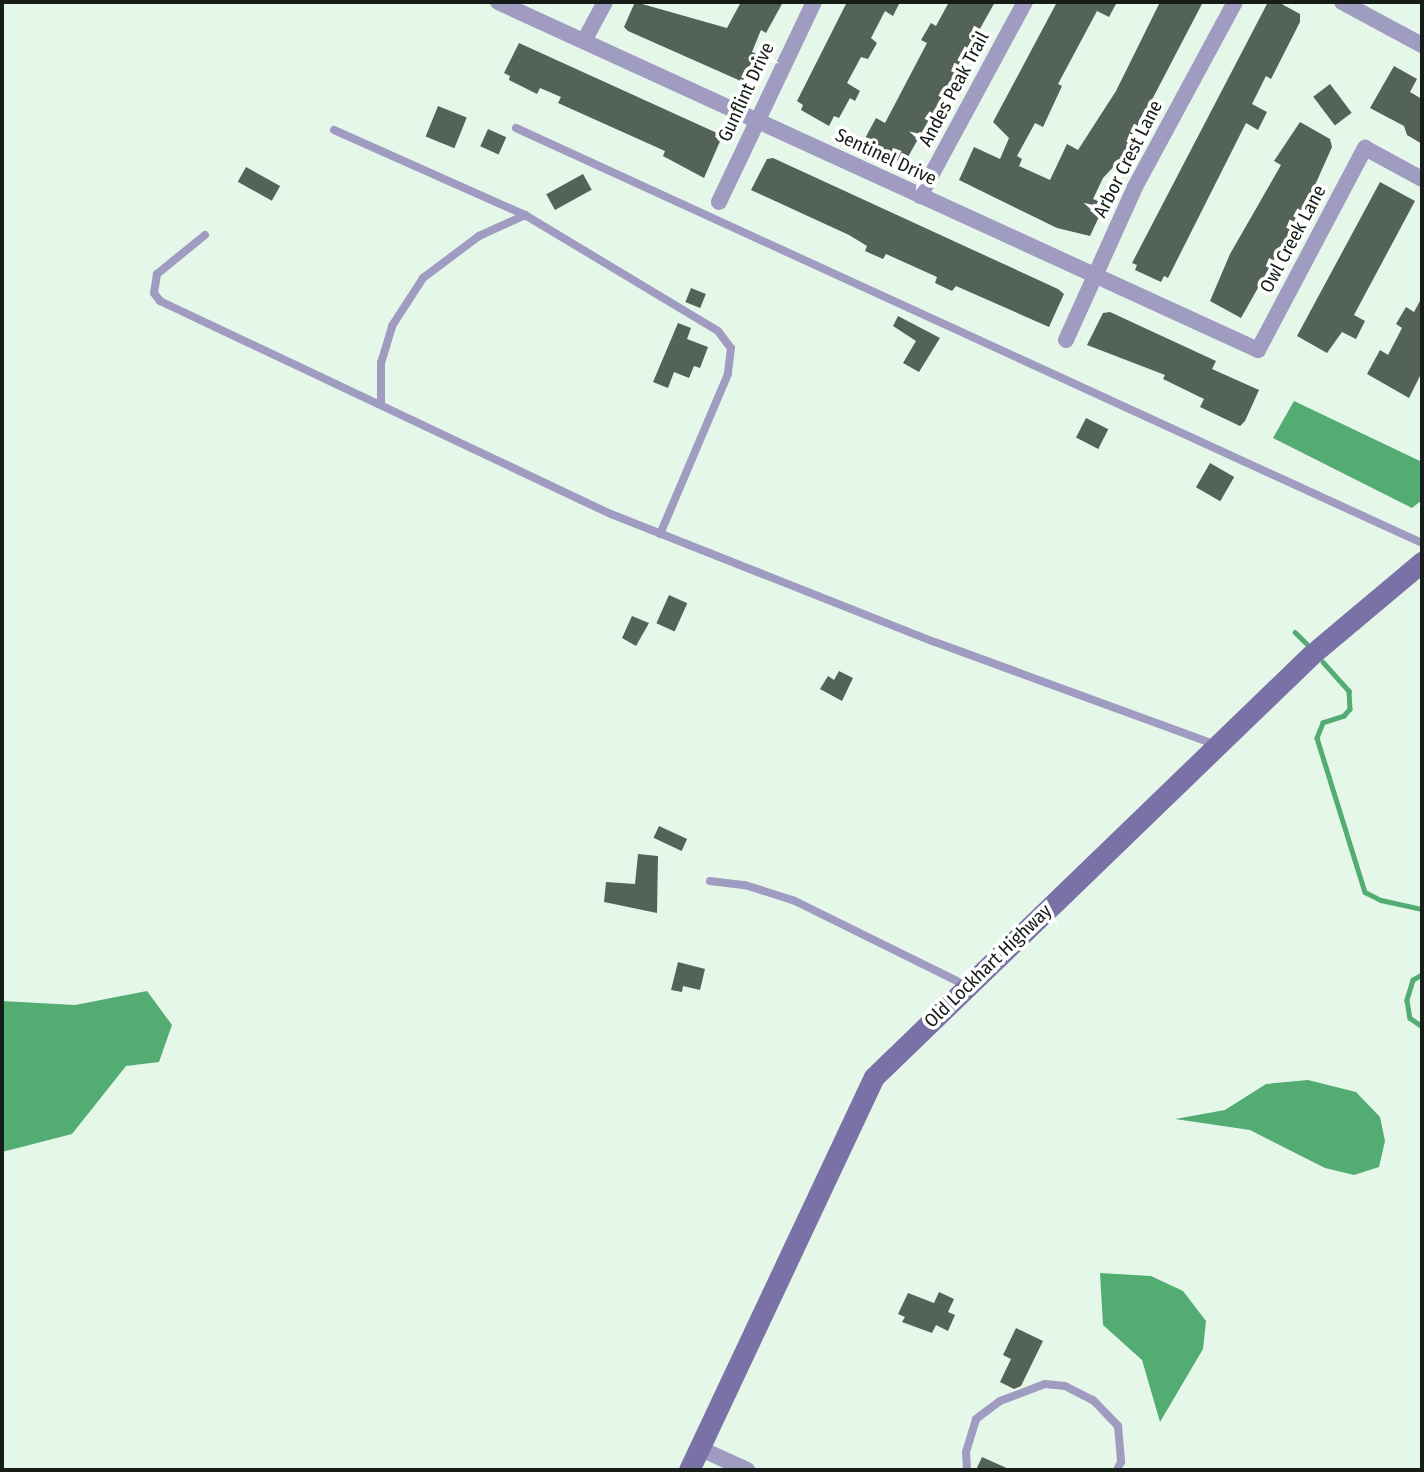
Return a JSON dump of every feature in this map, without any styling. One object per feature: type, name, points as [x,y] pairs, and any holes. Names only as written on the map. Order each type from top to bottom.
[{"type":"street","name":"Sentinel Drive","points":[[498,2],[1258,350]]},
{"type":"street","points":[[584,41],[605,2]]},
{"type":"street","name":"Gunflint Drive","points":[[719,202],[814,2]]},
{"type":"street","name":"Andes Peak Trail","points":[[920,196],[1025,2]]},
{"type":"street","name":"Arbor Crest Lane","points":[[1066,340],[1147,164],[1235,2]]},
{"type":"street","points":[[1342,2],[1422,45]]},
{"type":"street","name":"Owl Creek Lane","points":[[1258,350],[1366,148],[1422,179]]},
{"type":"street","name":"Old Lockhart Highway","points":[[689,1470],[874,1077],[1311,655],[1422,562]]},
{"type":"street","points":[[699,1448],[747,1470]]},
{"type":"lane","points":[[516,128],[1422,543]]},
{"type":"lane","points":[[334,130],[525,215],[581,253],[718,331],[731,348],[728,374],[660,534]]},
{"type":"lane","points":[[380,404],[381,363],[392,326],[423,278],[479,236],[525,215]]},
{"type":"lane","points":[[205,235],[157,274],[154,293],[160,301],[660,534],[1216,745]]},
{"type":"lane","points":[[710,881],[745,885],[795,901],[967,987]]},
{"type":"lane","points":[[967,1470],[966,1452],[976,1419],[999,1401],[1045,1384],[1065,1385],[1093,1400],[1118,1426],[1121,1462],[1117,1470]]},
{"type":"shaded area","points":[[1294,401],[1422,462],[1422,500],[1412,508],[1273,438]]},
{"type":"shaded area","points":[[147,991],[172,1025],[159,1062],[126,1066],[72,1134],[2,1152],[2,1001],[75,1005]]},
{"type":"shaded area","points":[[1308,1080],[1356,1092],[1380,1117],[1385,1141],[1379,1167],[1354,1175],[1325,1168],[1250,1130],[1175,1119],[1225,1110],[1266,1084]]},
{"type":"shaded area","points":[[1100,1273],[1151,1276],[1183,1291],[1206,1321],[1203,1349],[1160,1422],[1142,1360],[1103,1325]]},
{"type":"building","points":[[635,2],[727,28],[741,2],[783,2],[766,33],[761,30],[752,52],[757,54],[743,82],[628,31],[624,27]]},
{"type":"building","points":[[847,2],[900,2],[893,16],[885,11],[871,38],[877,43],[868,59],[861,57],[847,83],[860,91],[855,101],[850,98],[839,118],[834,116],[829,126],[801,110],[803,105],[797,101]]},
{"type":"building","points":[[949,2],[995,2],[904,164],[863,142],[876,118],[885,123],[927,43],[921,40],[931,23],[936,26]]},
{"type":"building","points":[[1057,2],[1117,2],[1109,17],[1097,11],[1058,84],[1062,86],[1043,127],[1035,123],[1017,156],[1022,159],[1019,166],[1050,180],[1067,144],[1078,150],[1116,91],[1160,2],[1203,2],[1121,159],[1103,178],[1093,199],[1105,204],[1090,236],[1057,228],[959,180],[974,147],[1000,159],[1009,138],[993,122]]},
{"type":"building","points":[[1268,2],[1278,2],[1300,14],[1300,22],[1271,79],[1266,76],[1252,104],[1267,112],[1258,130],[1246,123],[1168,278],[1164,276],[1161,282],[1135,270],[1137,265],[1132,263]]},
{"type":"building","points":[[519,43],[717,133],[715,137],[721,139],[704,178],[663,156],[665,151],[558,103],[561,97],[540,88],[537,94],[509,80],[510,76],[504,73]]},
{"type":"building","points":[[1394,66],[1417,79],[1410,92],[1422,99],[1422,144],[1407,135],[1404,126],[1370,108]]},
{"type":"building","points":[[1330,84],[1352,113],[1335,125],[1313,97]]},
{"type":"building","points":[[438,106],[467,118],[454,148],[426,137]]},
{"type":"building","points":[[1300,122],[1330,139],[1332,147],[1311,194],[1241,318],[1210,301],[1230,254],[1281,165],[1274,161]]},
{"type":"building","points":[[488,129],[506,137],[499,154],[480,146]]},
{"type":"building","points":[[773,158],[1058,289],[1064,294],[1049,327],[956,286],[952,291],[935,283],[937,277],[886,254],[883,259],[865,251],[867,246],[849,235],[751,190],[767,159]]},
{"type":"building","points":[[246,167],[280,186],[272,201],[238,182]]},
{"type":"building","points":[[583,174],[592,190],[555,210],[546,194]]},
{"type":"building","points":[[1380,182],[1415,201],[1354,315],[1365,321],[1356,339],[1342,332],[1327,353],[1297,336]]},
{"type":"building","points":[[691,288],[706,294],[700,308],[685,302]]},
{"type":"building","points":[[1422,297],[1422,372],[1409,398],[1367,374],[1380,350],[1388,355],[1402,328],[1396,324],[1406,307],[1414,312]]},
{"type":"building","points":[[1110,312],[1216,361],[1212,369],[1259,390],[1245,421],[1240,426],[1200,407],[1204,399],[1163,379],[1165,375],[1087,345],[1103,313]]},
{"type":"building","points":[[898,316],[940,338],[919,372],[903,363],[916,341],[893,326]]},
{"type":"building","points":[[678,323],[691,328],[687,339],[708,347],[700,368],[694,366],[689,378],[674,372],[668,388],[653,382]]},
{"type":"building","points":[[1086,418],[1108,429],[1098,449],[1076,438]]},
{"type":"building","points":[[1210,463],[1234,477],[1220,501],[1196,487]]},
{"type":"building","points":[[669,595],[687,603],[675,631],[656,623]]},
{"type":"building","points":[[632,616],[649,623],[636,646],[622,638]]},
{"type":"building","points":[[839,671],[853,678],[842,701],[820,689],[828,676],[834,680]]},
{"type":"building","points":[[659,826],[687,839],[682,851],[654,838]]},
{"type":"building","points":[[638,854],[658,856],[657,913],[604,902],[606,882],[635,884]]},
{"type":"building","points":[[678,962],[705,969],[700,990],[683,986],[682,992],[671,990]]},
{"type":"building","points":[[939,1292],[954,1299],[948,1312],[955,1315],[948,1331],[936,1325],[932,1333],[902,1322],[905,1317],[898,1314],[908,1293],[934,1303]]},
{"type":"building","points":[[1016,1328],[1043,1341],[1021,1386],[1014,1389],[1000,1382],[1011,1359],[1003,1355]]},
{"type":"building","points":[[982,1457],[1011,1470],[976,1470]]},
{"type":"waterway","points":[[1295,632],[1306,643]]},
{"type":"waterway","points":[[1323,662],[1349,691],[1350,709],[1344,716],[1323,723],[1317,738],[1365,892],[1381,900],[1422,909]]},
{"type":"waterway","points":[[1422,975],[1413,980],[1407,1000],[1410,1018],[1422,1026]]}]
